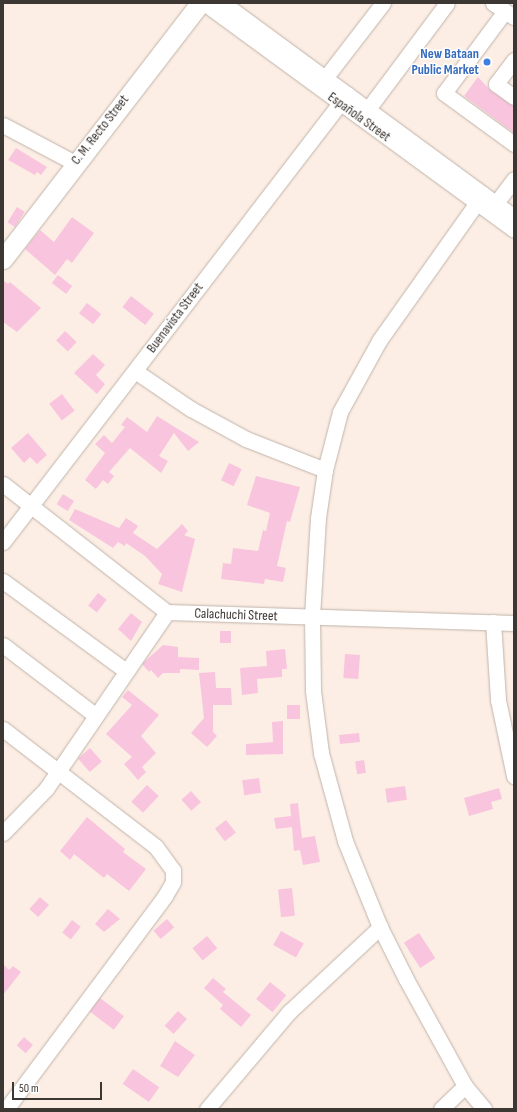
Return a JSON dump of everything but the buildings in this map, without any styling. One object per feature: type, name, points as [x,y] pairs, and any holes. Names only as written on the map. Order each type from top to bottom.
[{"type":"main road","name":"C. M. Recto Street","points":[[3,259],[75,163],[200,3]]},
{"type":"street","name":"Española Street","points":[[204,3],[321,82]]},
{"type":"street","name":"Española Street","points":[[222,3],[321,82],[364,114],[493,208],[514,217]]},
{"type":"street","points":[[321,82],[383,3]]},
{"type":"street","points":[[364,114],[447,3]]},
{"type":"street","points":[[504,10],[444,94],[514,144]]},
{"type":"street","points":[[514,60],[496,84],[514,97]]},
{"type":"street","name":"Buenavista Street","points":[[3,542],[344,99]]},
{"type":"street","points":[[3,125],[75,163]]},
{"type":"street","points":[[493,208],[514,179]]},
{"type":"street","points":[[480,199],[397,314],[355,382],[340,412],[325,470],[314,562],[312,617],[313,691],[321,753],[345,841],[380,927],[438,1040],[465,1086],[484,1109]]},
{"type":"street","name":"Española Street","points":[[493,208],[514,230]]},
{"type":"street","points":[[135,371],[191,409],[246,440],[325,470]]},
{"type":"street","points":[[3,484],[167,612],[36,802],[3,833]]},
{"type":"street","points":[[3,581],[126,671]]},
{"type":"street","name":"Calachuchi Street","points":[[167,612],[514,623]]},
{"type":"street","points":[[493,622],[498,700],[514,776]]},
{"type":"street","points":[[3,645],[95,715]]},
{"type":"street","points":[[3,729],[156,847],[172,870],[172,882],[165,896],[6,1109]]},
{"type":"street","points":[[207,1109],[289,1012],[380,927]]},
{"type":"street","points":[[441,1109],[465,1086]]},
{"type":"place","name":"New Bataan Public Market","points":[[487,62]]}]
